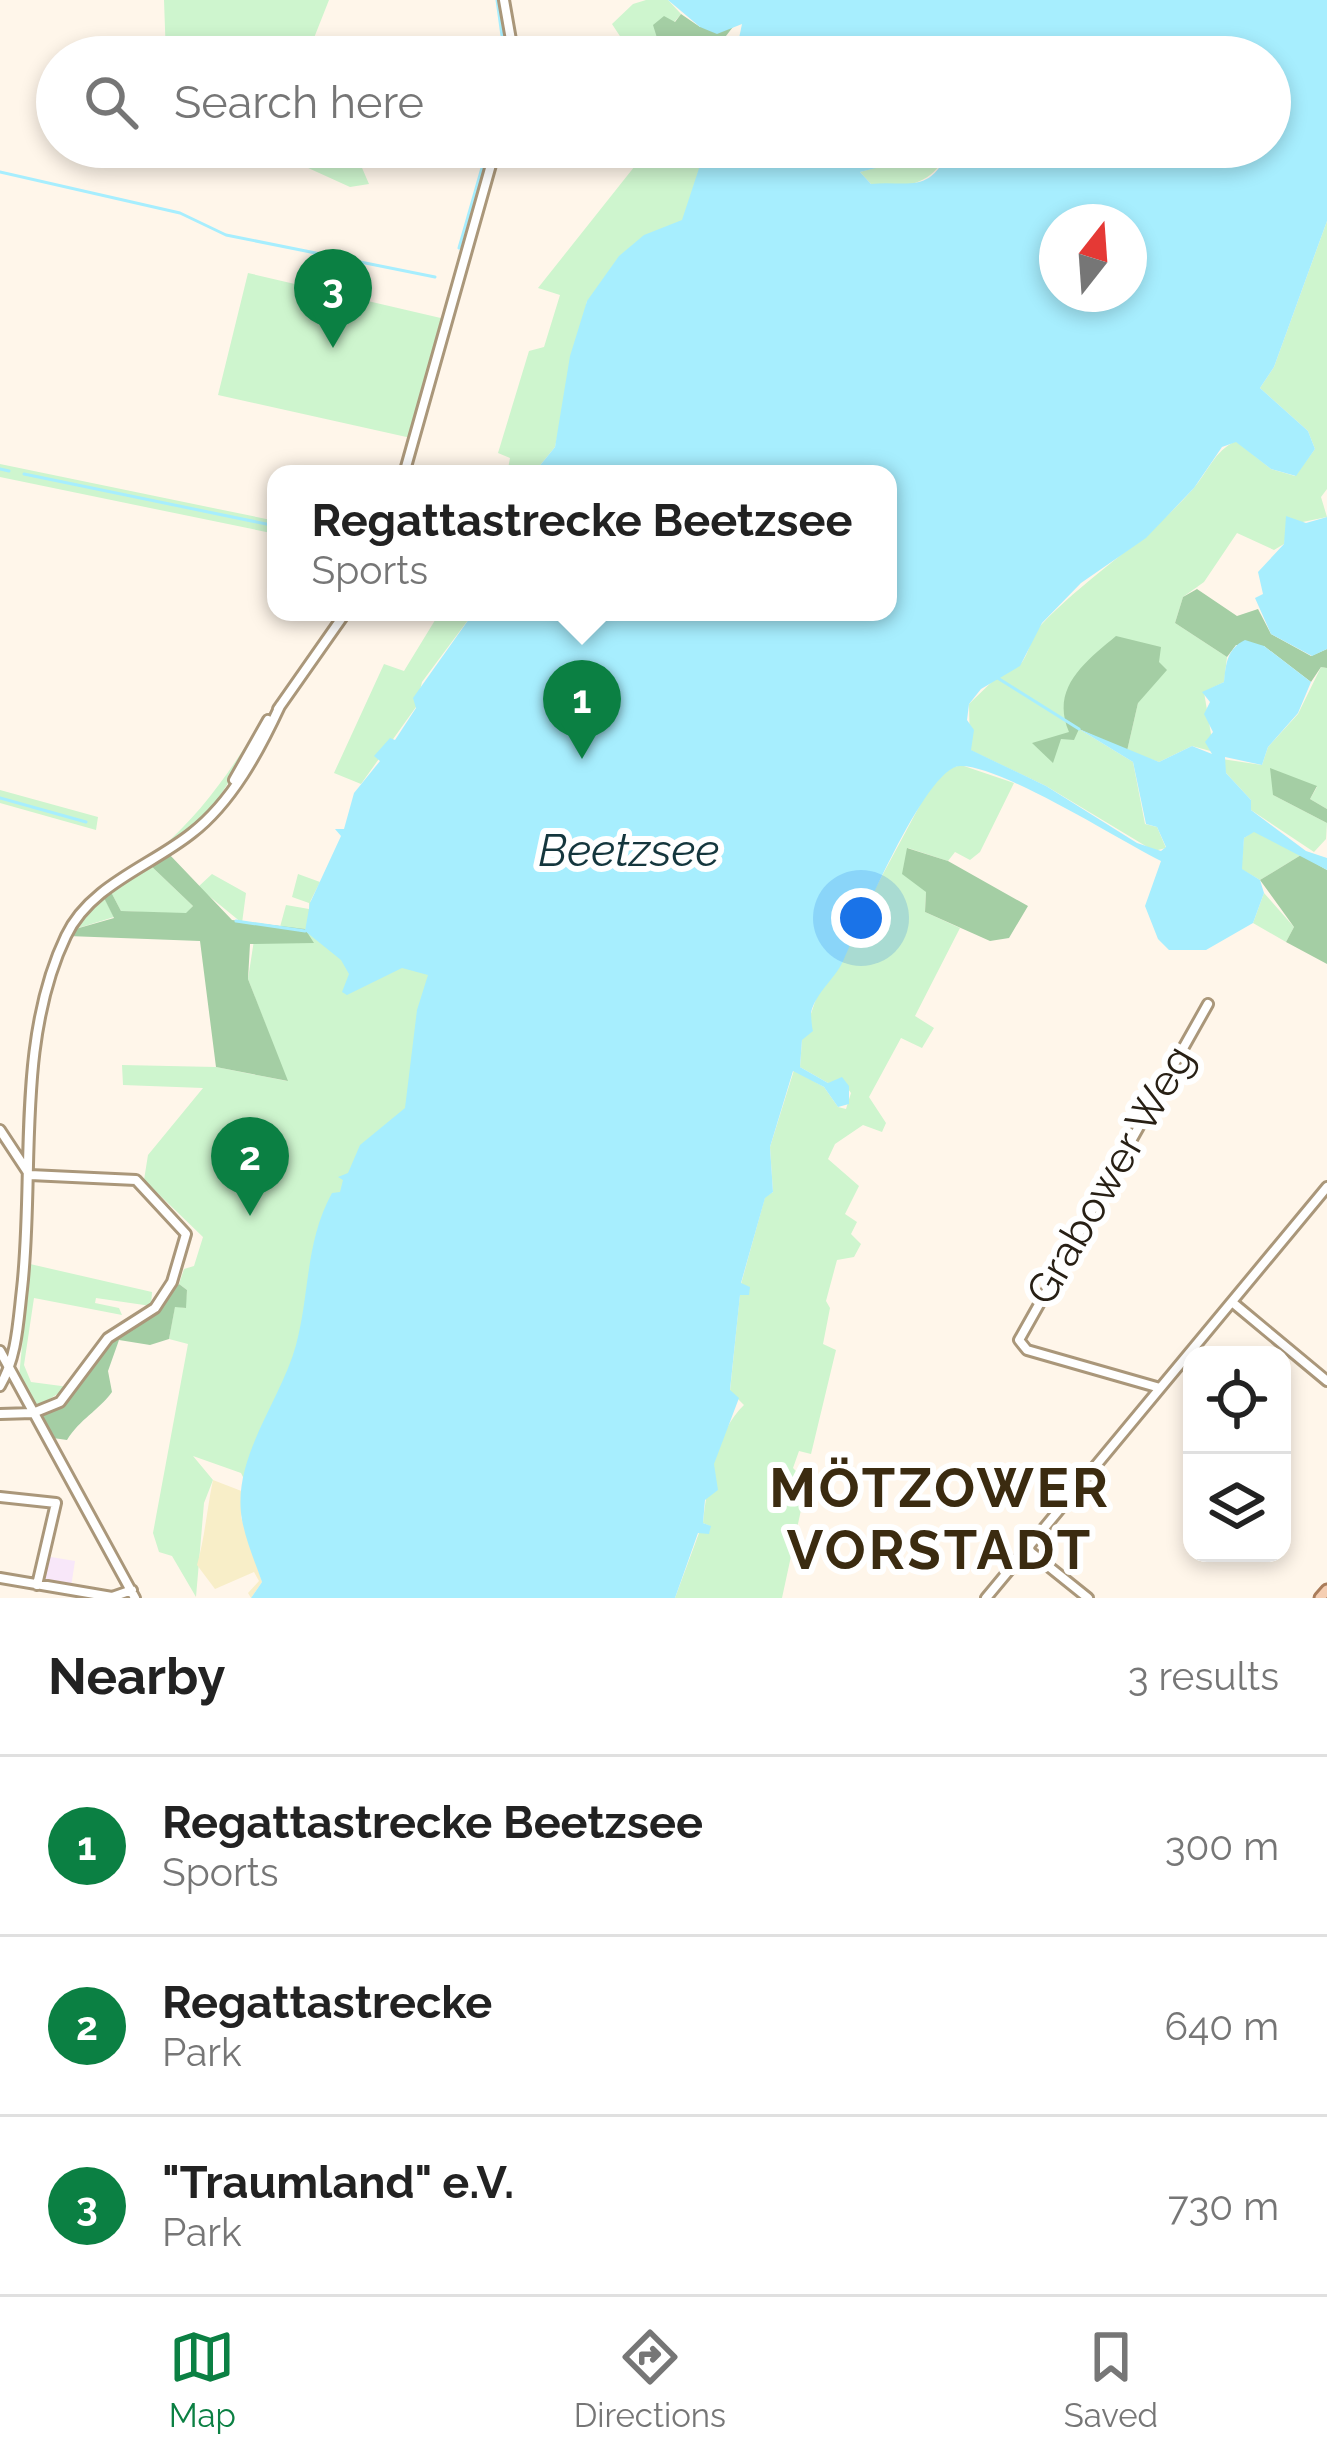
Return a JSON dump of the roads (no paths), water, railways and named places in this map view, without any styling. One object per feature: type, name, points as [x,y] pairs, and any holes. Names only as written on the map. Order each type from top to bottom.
[{"type":"main road","points":[[1319,1598],[1327,1590]]},
{"type":"street","points":[[504,0],[510,36]]},
{"type":"street","points":[[407,465],[490,168]]},
{"type":"street","points":[[0,1387],[10,1370],[27,1244],[40,1024],[66,936],[95,899],[189,836],[224,797],[340,621]]},
{"type":"street","name":"Grabower Weg","points":[[1160,1388],[1027,1350],[1018,1340],[1208,1004]]},
{"type":"street","points":[[0,1130],[30,1174]]},
{"type":"street","points":[[0,1414],[33,1413],[60,1402],[108,1338],[154,1308],[172,1282],[186,1234],[136,1180],[30,1174]]},
{"type":"street","points":[[986,1598],[1327,1186]]},
{"type":"street","points":[[1232,1302],[1327,1381]]},
{"type":"street","points":[[0,1351],[134,1594],[112,1598],[0,1578]]},
{"type":"street","points":[[0,1497],[56,1503],[38,1585]]},
{"type":"street","points":[[1028,1549],[1088,1598]]},
{"type":"water","name":"Beetzsee","points":[[668,0],[1327,0],[1327,221],[1274,367],[1260,388],[1308,431],[1315,449],[1296,476],[1271,469],[1236,442],[1222,447],[1194,488],[1146,538],[1081,583],[1042,623],[1020,666],[981,689],[969,704],[967,720],[974,730],[971,750],[1046,786],[1137,843],[1161,851],[1166,847],[1157,827],[1146,824],[1133,762],[1079,729],[1159,762],[1192,746],[1212,754],[1205,742],[1213,732],[1204,714],[1210,702],[1202,692],[1224,682],[1228,657],[1239,644],[1245,640],[1264,646],[1311,682],[1298,713],[1268,747],[1262,765],[1225,757],[1226,773],[1251,800],[1251,810],[1306,851],[1327,858],[1327,870],[1254,832],[1244,838],[1242,869],[1260,880],[1264,893],[1253,923],[1206,950],[1169,950],[1158,939],[1145,906],[1161,861],[1003,777],[960,766],[946,773],[912,820],[841,966],[813,1006],[813,1031],[802,1040],[800,1067],[828,1083],[842,1077],[849,1086],[849,1104],[838,1107],[824,1087],[793,1071],[770,1147],[773,1192],[765,1198],[741,1283],[750,1287],[749,1295],[740,1295],[730,1390],[739,1398],[714,1464],[718,1490],[705,1500],[703,1523],[711,1526],[709,1534],[698,1533],[675,1598],[251,1598],[262,1582],[242,1520],[241,1497],[250,1452],[296,1345],[312,1249],[323,1211],[332,1193],[340,1192],[343,1180],[338,1177],[348,1173],[360,1145],[405,1108],[417,1010],[428,975],[402,968],[347,995],[342,992],[349,974],[341,960],[305,931],[310,903],[341,836],[335,829],[344,829],[354,793],[380,761],[374,756],[390,738],[395,740],[416,708],[413,698],[468,621],[897,621],[897,465],[540,465],[555,447],[570,356],[587,301],[619,256],[644,235],[682,220],[699,168],[876,168],[860,172],[871,184],[917,182],[939,168],[1291,168],[1291,36],[739,36],[742,24],[717,34],[700,27]]},
{"type":"water","points":[[1286,516],[1306,523],[1327,517],[1327,649],[1312,656],[1271,634],[1255,598],[1263,594],[1258,572],[1284,544]]},
{"type":"waterway","points":[[497,0],[502,36]]},
{"type":"waterway","points":[[459,248],[482,168]]},
{"type":"waterway","points":[[0,172],[180,213],[226,235],[435,277]]},
{"type":"waterway","points":[[0,469],[9,471]]},
{"type":"waterway","points":[[24,474],[267,524]]},
{"type":"waterway","points":[[996,677],[1079,729]]},
{"type":"waterway","points":[[0,798],[86,822]]},
{"type":"waterway","points":[[236,921],[305,931]]},
{"type":"place","name":"\"Traumland\" e.V.","points":[[333,348]]},
{"type":"place","name":"Regattastrecke Beetzsee","points":[[582,759]]},
{"type":"place","name":"Regattastrecke","points":[[250,1216]]},
{"type":"district","name":"MÖTZOWER VORSTADT","points":[[940,1519]]}]
